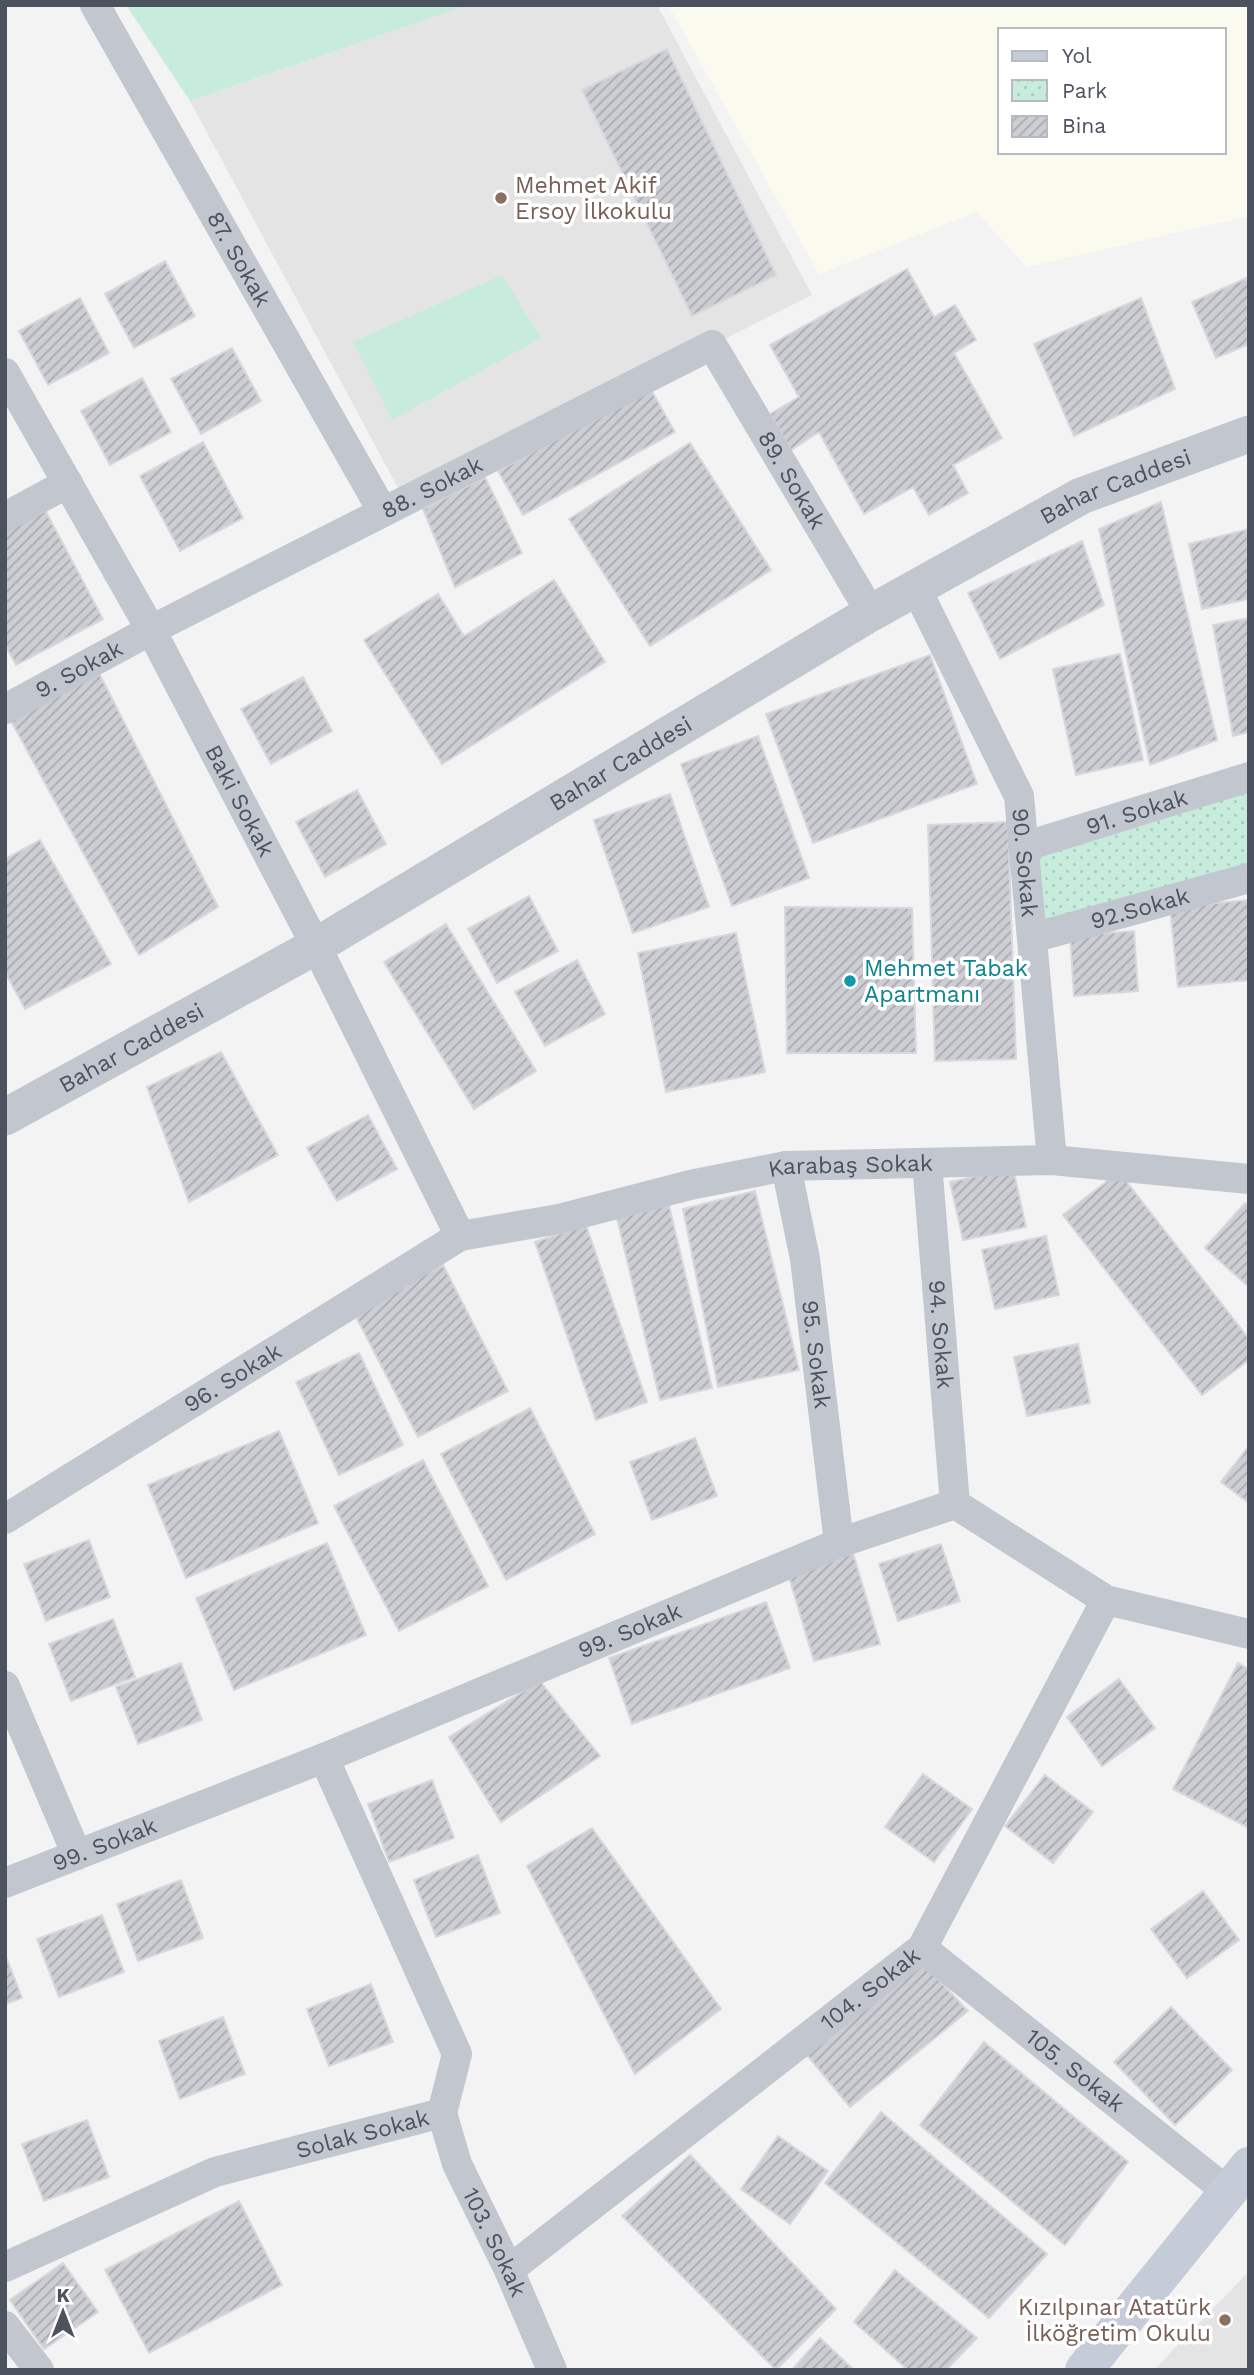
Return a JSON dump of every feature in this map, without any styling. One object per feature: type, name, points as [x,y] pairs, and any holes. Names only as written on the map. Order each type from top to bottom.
[{"type":"main road","points":[[1085,2369],[1238,2179]]},
{"type":"street","name":"87. Sokak","points":[[95,5],[383,512]]},
{"type":"street","name":"88. Sokak","points":[[151,630],[712,345]]},
{"type":"street","name":"89. Sokak","points":[[712,345],[871,613]]},
{"type":"street","name":"Baki Sokak","points":[[5,373],[151,630],[316,946],[460,1237]]},
{"type":"street","name":"Bahar Caddesi","points":[[5,1117],[316,946],[871,613],[1081,496],[1249,434]]},
{"type":"street","points":[[5,517],[68,484]]},
{"type":"street","name":"90. Sokak","points":[[916,588],[1018,796],[1052,1160]]},
{"type":"street","name":"9. Sokak","points":[[5,709],[151,630]]},
{"type":"street","name":"91. Sokak","points":[[1023,847],[1249,777]]},
{"type":"street","name":"92.Sokak","points":[[1032,939],[1249,878]]},
{"type":"street","name":"Karabaş Sokak","points":[[460,1237],[559,1219],[690,1185],[786,1166],[1052,1160],[1249,1179]]},
{"type":"street","name":"94. Sokak","points":[[927,1163],[956,1504]]},
{"type":"street","name":"95. Sokak","points":[[786,1166],[805,1259],[839,1544]]},
{"type":"street","name":"96. Sokak","points":[[5,1519],[460,1237]]},
{"type":"street","points":[[956,1504],[1106,1600],[1249,1634]]},
{"type":"street","name":"99. Sokak","points":[[5,1883],[324,1758],[839,1544],[956,1504]]},
{"type":"street","name":"104. Sokak","points":[[509,2270],[922,1948],[1106,1600]]},
{"type":"street","points":[[5,1686],[77,1855]]},
{"type":"street","name":"Solak Sokak","points":[[5,2267],[215,2172],[442,2113],[457,2054],[324,1758]]},
{"type":"street","name":"105. Sokak","points":[[922,1948],[1238,2179]]},
{"type":"street","name":"103. Sokak","points":[[442,2113],[457,2164],[509,2270],[552,2370]]},
{"type":"street","points":[[5,2326],[39,2370]]},
{"type":"shaded area","name":"Mehmet Akif Ersoy İlkokulu","points":[[469,5],[657,5],[812,295],[405,501],[190,101]]},
{"type":"shaded area","points":[[668,5],[1249,5],[1249,216],[1027,267],[976,212],[819,274]]},
{"type":"shaded area","name":"Kızılpınar Atatürk İlköğretim Okulu","points":[[1249,2271],[1249,2370],[1154,2370]]},
{"type":"green space","points":[[126,5],[469,5],[190,101]]},
{"type":"green space","points":[[502,275],[541,338],[392,420],[353,342]]},
{"type":"green space","points":[[1249,785],[1249,877],[1034,933],[1027,849]]},
{"type":"building","points":[[667,49],[776,275],[692,316],[582,90]]},
{"type":"building","points":[[165,261],[195,316],[134,348],[105,294]]},
{"type":"building","points":[[907,269],[934,317],[955,305],[976,340],[954,353],[1002,438],[953,465],[968,493],[929,515],[913,487],[864,514],[819,432],[791,450],[770,414],[799,397],[770,345]]},
{"type":"building","points":[[1249,277],[1249,344],[1216,358],[1192,302]]},
{"type":"building","points":[[80,298],[109,353],[48,385],[19,331]]},
{"type":"building","points":[[1141,298],[1175,389],[1074,436],[1034,344]]},
{"type":"building","points":[[232,348],[261,401],[201,434],[171,379]]},
{"type":"building","points":[[142,378],[171,432],[110,465],[81,411]]},
{"type":"building","points":[[650,388],[675,432],[523,515],[498,471]]},
{"type":"building","points":[[203,442],[243,518],[180,551],[140,476]]},
{"type":"building","points":[[690,443],[771,570],[650,646],[569,519]]},
{"type":"building","points":[[485,477],[522,553],[455,587],[423,509]]},
{"type":"building","points":[[1161,502],[1217,740],[1150,765],[1099,529]]},
{"type":"building","points":[[43,506],[103,619],[16,665],[5,645],[5,526]]},
{"type":"building","points":[[1249,529],[1249,599],[1202,609],[1189,544]]},
{"type":"building","points":[[1082,541],[1104,605],[1000,659],[968,593]]},
{"type":"building","points":[[554,580],[605,662],[442,764],[364,640],[438,594],[464,636]]},
{"type":"building","points":[[1249,618],[1249,732],[1233,736],[1213,625]]},
{"type":"building","points":[[1120,654],[1143,760],[1076,775],[1053,669]]},
{"type":"building","points":[[930,655],[977,784],[813,843],[766,714]]},
{"type":"building","points":[[99,673],[218,907],[139,955],[11,721]]},
{"type":"building","points":[[303,677],[332,731],[271,764],[241,709]]},
{"type":"building","points":[[758,736],[809,878],[732,906],[681,764]]},
{"type":"building","points":[[357,790],[386,844],[325,877],[296,822]]},
{"type":"building","points":[[670,794],[709,907],[633,933],[594,820]]},
{"type":"building","points":[[1008,822],[1016,1059],[935,1061],[928,825]]},
{"type":"building","points":[[40,840],[111,964],[25,1009],[5,972],[5,859]]},
{"type":"building","points":[[529,896],[558,951],[497,983],[468,929]]},
{"type":"building","points":[[1249,900],[1249,980],[1178,987],[1170,907]]},
{"type":"building","name":"Mehmet Tabak Apartmanı","points":[[785,907],[912,908],[916,1053],[787,1053]]},
{"type":"building","points":[[446,924],[536,1071],[474,1109],[384,962]]},
{"type":"building","points":[[1134,931],[1138,991],[1074,996],[1070,936]]},
{"type":"building","points":[[736,933],[765,1072],[666,1092],[638,953]]},
{"type":"building","points":[[577,960],[605,1014],[545,1046],[515,992]]},
{"type":"building","points":[[221,1052],[278,1155],[189,1202],[147,1087]]},
{"type":"building","points":[[368,1115],[397,1169],[337,1201],[307,1148]]},
{"type":"building","points":[[1013,1168],[1026,1227],[963,1240],[950,1182]]},
{"type":"building","points":[[1119,1172],[1249,1339],[1249,1360],[1202,1395],[1063,1215]]},
{"type":"building","points":[[755,1191],[799,1370],[718,1387],[683,1209]]},
{"type":"building","points":[[1245,1203],[1249,1206],[1249,1287],[1205,1248]]},
{"type":"building","points":[[669,1205],[712,1388],[660,1400],[617,1218]]},
{"type":"building","points":[[586,1225],[647,1402],[596,1420],[535,1242]]},
{"type":"building","points":[[1046,1236],[1059,1295],[995,1309],[982,1250]]},
{"type":"building","points":[[443,1265],[508,1391],[418,1437],[353,1311]]},
{"type":"building","points":[[1078,1344],[1090,1403],[1027,1416],[1014,1357]]},
{"type":"building","points":[[359,1353],[403,1445],[339,1475],[296,1382]]},
{"type":"building","points":[[530,1408],[595,1534],[506,1580],[441,1454]]},
{"type":"building","points":[[279,1431],[318,1523],[186,1578],[148,1485]]},
{"type":"building","points":[[695,1438],[717,1496],[652,1520],[630,1462]]},
{"type":"building","points":[[1249,1446],[1249,1503],[1221,1482]]},
{"type":"building","points":[[423,1460],[488,1586],[399,1631],[334,1506]]},
{"type":"building","points":[[89,1540],[110,1597],[46,1621],[24,1564]]},
{"type":"building","points":[[327,1543],[366,1635],[234,1690],[196,1598]]},
{"type":"building","points":[[941,1544],[960,1601],[898,1621],[879,1564]]},
{"type":"building","points":[[853,1553],[880,1644],[814,1661],[789,1577]]},
{"type":"building","points":[[766,1602],[790,1668],[632,1724],[609,1658]]},
{"type":"building","points":[[113,1619],[135,1677],[71,1701],[49,1644]]},
{"type":"building","points":[[181,1663],[202,1720],[138,1744],[116,1687]]},
{"type":"building","points":[[1238,1663],[1249,1669],[1249,1828],[1173,1789]]},
{"type":"building","points":[[1119,1679],[1155,1728],[1102,1766],[1067,1717]]},
{"type":"building","points":[[540,1681],[600,1756],[501,1822],[449,1737]]},
{"type":"building","points":[[923,1774],[972,1809],[934,1862],[885,1827]]},
{"type":"building","points":[[1045,1775],[1093,1812],[1053,1863],[1005,1826]]},
{"type":"building","points":[[432,1780],[454,1838],[389,1862],[368,1804]]},
{"type":"building","points":[[592,1828],[721,2009],[635,2074],[527,1866]]},
{"type":"building","points":[[478,1855],[500,1913],[436,1937],[414,1880]]},
{"type":"building","points":[[181,1880],[203,1938],[138,1961],[117,1904]]},
{"type":"building","points":[[1203,1891],[1239,1940],[1187,1978],[1151,1929]]},
{"type":"building","points":[[102,1915],[124,1972],[59,1997],[37,1939]]},
{"type":"building","points":[[5,1954],[22,1998],[5,2004]]},
{"type":"building","points":[[921,1961],[968,2011],[850,2107],[806,2054]]},
{"type":"building","points":[[371,1984],[393,2042],[329,2066],[307,2009]]},
{"type":"building","points":[[1171,2007],[1232,2070],[1175,2125],[1114,2062]]},
{"type":"building","points":[[223,2017],[245,2074],[180,2099],[159,2041]]},
{"type":"building","points":[[984,2042],[1128,2162],[1065,2245],[920,2125]]},
{"type":"building","points":[[881,2112],[1047,2254],[989,2318],[825,2183]]},
{"type":"building","points":[[87,2120],[109,2177],[44,2201],[22,2144]]},
{"type":"building","points":[[778,2136],[828,2171],[790,2224],[741,2189]]},
{"type":"building","points":[[690,2155],[836,2309],[776,2370],[622,2216]]},
{"type":"building","points":[[239,2201],[282,2285],[149,2353],[105,2270]]},
{"type":"building","points":[[63,2263],[98,2312],[44,2349],[10,2300]]},
{"type":"building","points":[[895,2270],[977,2338],[946,2370],[908,2370],[854,2322]]},
{"type":"building","points":[[820,2338],[854,2370],[792,2370]]},
{"type":"place","name":"Mehmet Akif Ersoy İlkokulu","points":[[501,198]]},
{"type":"place","name":"Mehmet Tabak Apartmanı","points":[[850,981]]},
{"type":"place","name":"Kızılpınar Atatürk İlköğretim Okulu","points":[[1225,2320]]}]
